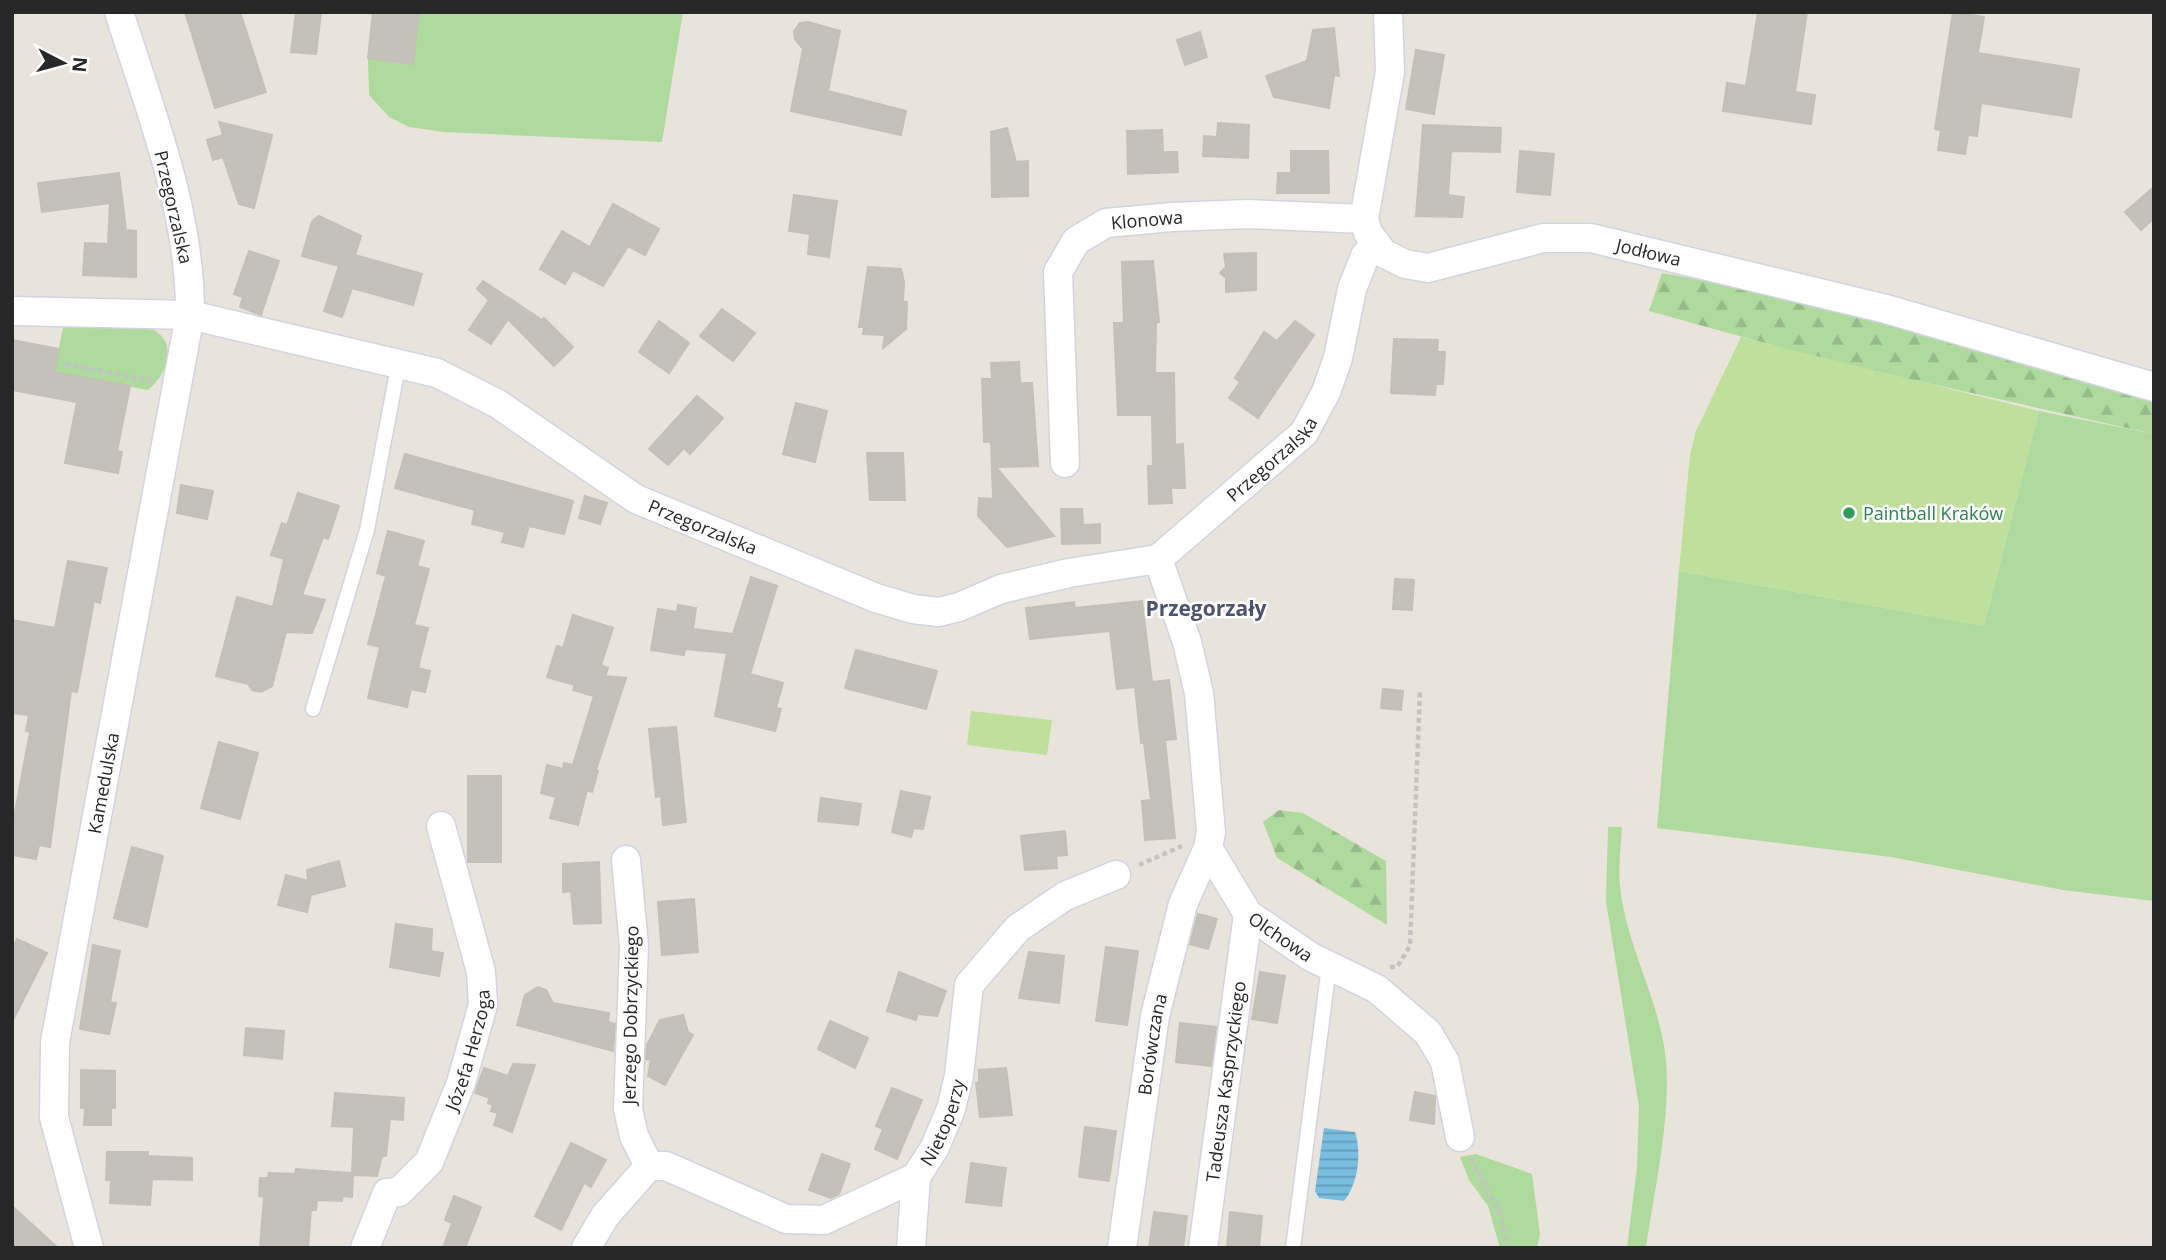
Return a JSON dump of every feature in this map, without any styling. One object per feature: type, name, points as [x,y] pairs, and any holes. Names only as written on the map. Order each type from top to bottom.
[{"type":"street","name":"Przegorzalska","points":[[119,12],[152,116],[187,244],[190,315],[437,373],[498,404],[636,499],[876,598],[913,609],[939,612],[1013,586],[1069,573],[1158,559],[1304,433],[1326,392],[1338,358],[1352,289],[1365,256],[1369,232]]},
{"type":"street","points":[[1369,232],[1390,72],[1388,12]]},
{"type":"street","name":"Klonowa","points":[[1065,463],[1058,272],[1076,241],[1106,223],[1248,214],[1369,232]]},
{"type":"street","name":"Jodłowa","points":[[1369,232],[1393,260],[1428,268],[1543,238],[1591,238],[1886,309],[2154,387]]},
{"type":"street","points":[[12,311],[190,315]]},
{"type":"street","name":"Kamedulska","points":[[89,1248],[54,1117],[55,1042],[190,315]]},
{"type":"street","points":[[1158,559],[1187,642],[1199,693],[1211,832],[1208,848]]},
{"type":"street","name":"Józefa Herzoga","points":[[365,1248],[387,1193],[400,1192],[429,1162],[461,1083],[483,1005],[481,972],[441,825]]},
{"type":"street","name":"Olchowa","points":[[1208,848],[1248,914],[1329,966],[1377,989],[1428,1033],[1445,1062],[1460,1137]]},
{"type":"street","name":"Borówczana","points":[[1122,1248],[1145,1079],[1169,952],[1183,904],[1208,848]]},
{"type":"street","name":"Jerzego Dobrzyckiego","points":[[626,860],[634,946],[628,1109],[634,1136],[649,1166]]},
{"type":"street","name":"Nietoperzy","points":[[649,1166],[666,1166],[786,1219],[808,1221],[824,1220],[916,1177],[935,1147],[951,1108],[960,1076],[969,985],[1018,928],[1065,896],[1116,875]]},
{"type":"street","name":"Tadeusza Kasprzyckiego","points":[[1203,1248],[1248,914]]},
{"type":"street","points":[[586,1248],[605,1216],[649,1166]]},
{"type":"street","points":[[911,1248],[916,1177]]},
{"type":"lane","points":[[313,709],[367,530],[399,362]]},
{"type":"lane","points":[[1293,1248],[1329,966]]},
{"type":"path","points":[[65,365],[177,386]]},
{"type":"path","points":[[1385,967],[1397,967],[1410,946],[1420,689]]},
{"type":"path","points":[[1460,1137],[1499,1212],[1508,1248]]},
{"type":"green space","points":[[419,12],[683,12],[662,142],[444,132],[409,127],[389,117],[369,95],[368,58],[412,63]]},
{"type":"green space","points":[[1662,273],[1801,298],[2154,397],[2154,434],[1833,362],[1649,311]]},
{"type":"green space","points":[[64,322],[154,330],[162,336],[168,352],[160,376],[148,390],[54,373]]},
{"type":"green space","name":"Paintball Kraków","points":[[1741,337],[2039,411],[1984,626],[1679,571],[1690,455],[1696,431]]},
{"type":"green space","points":[[2039,411],[2154,434],[2154,901],[2063,890],[1891,857],[1657,828],[1679,571],[1984,626]]},
{"type":"green space","points":[[971,711],[1052,720],[1047,755],[967,745]]},
{"type":"green space","points":[[1279,810],[1303,813],[1386,861],[1387,925],[1277,858],[1263,822]]},
{"type":"green space","points":[[1608,827],[1622,827],[1619,871],[1623,909],[1658,1017],[1666,1062],[1664,1130],[1646,1248],[1627,1248],[1637,1167],[1639,1107],[1606,901]]},
{"type":"green space","points":[[1476,1154],[1532,1174],[1540,1234],[1537,1248],[1500,1248],[1488,1206],[1469,1180],[1460,1157]]},
{"type":"water","points":[[1324,1128],[1355,1132],[1357,1168],[1353,1186],[1344,1201],[1319,1198],[1315,1191]]},
{"type":"building","points":[[185,12],[240,12],[266,92],[215,108]]},
{"type":"building","points":[[296,12],[321,12],[316,54],[291,52]]},
{"type":"building","points":[[373,12],[419,12],[413,64],[368,58]]},
{"type":"building","points":[[1758,12],[1807,12],[1795,92],[1815,95],[1811,124],[1723,111],[1727,83],[1746,86]]},
{"type":"building","points":[[1953,12],[1984,17],[1978,53],[2079,69],[2071,117],[1981,103],[1977,136],[1968,135],[1965,154],[1938,150],[1941,130],[1935,129]]},
{"type":"building","points":[[808,22],[840,31],[828,91],[906,111],[901,135],[791,111],[803,49],[795,39],[794,31],[800,23]]},
{"type":"building","points":[[1334,28],[1339,76],[1334,75],[1329,108],[1274,97],[1266,76],[1307,61],[1313,30]]},
{"type":"building","points":[[1200,32],[1207,57],[1185,65],[1177,40]]},
{"type":"building","points":[[1416,50],[1444,55],[1434,114],[1406,109]]},
{"type":"building","points":[[219,122],[272,135],[254,208],[239,204],[223,157],[213,160],[207,140],[223,135]]},
{"type":"building","points":[[1218,123],[1249,125],[1248,158],[1203,156],[1204,136],[1217,137]]},
{"type":"building","points":[[1423,125],[1501,128],[1500,152],[1451,151],[1448,195],[1464,197],[1462,217],[1416,216]]},
{"type":"building","points":[[1007,128],[1016,162],[1028,161],[1028,196],[992,197],[991,132]]},
{"type":"building","points":[[1162,130],[1163,152],[1177,152],[1178,172],[1128,174],[1127,131]]},
{"type":"building","points":[[1291,151],[1328,151],[1329,193],[1277,193],[1278,173],[1291,173]]},
{"type":"building","points":[[1520,151],[1554,154],[1550,195],[1517,192]]},
{"type":"building","points":[[119,173],[126,230],[136,231],[136,277],[83,275],[85,243],[108,244],[110,203],[42,212],[38,183]]},
{"type":"building","points":[[2154,187],[2154,218],[2141,230],[2125,212]]},
{"type":"building","points":[[794,195],[837,201],[829,257],[808,254],[810,234],[789,231]]},
{"type":"building","points":[[613,204],[659,229],[645,255],[628,246],[603,286],[573,270],[565,284],[540,269],[562,231],[590,247]]},
{"type":"building","points":[[319,216],[361,236],[355,255],[422,274],[413,305],[352,288],[342,317],[324,311],[339,266],[302,256],[312,221]]},
{"type":"building","points":[[249,251],[279,261],[261,315],[240,307],[243,297],[234,294]]},
{"type":"building","points":[[1256,253],[1256,290],[1226,292],[1226,278],[1220,273],[1226,267],[1224,254]]},
{"type":"building","points":[[1153,261],[1159,322],[1156,322],[1155,373],[1174,373],[1175,445],[1183,444],[1185,488],[1171,488],[1172,503],[1149,504],[1148,466],[1153,466],[1152,415],[1118,415],[1114,323],[1124,323],[1122,262]]},
{"type":"building","points":[[868,267],[901,269],[904,282],[903,302],[907,302],[906,329],[883,348],[885,335],[863,334],[864,327],[859,327]]},
{"type":"building","points":[[483,281],[542,320],[544,318],[573,347],[554,366],[508,319],[491,344],[469,330],[489,300],[477,289]]},
{"type":"building","points":[[722,309],[755,333],[733,361],[700,336]]},
{"type":"building","points":[[659,321],[689,343],[669,373],[639,352]]},
{"type":"building","points":[[1295,321],[1314,335],[1258,418],[1229,398],[1240,382],[1235,378],[1264,332],[1277,341]]},
{"type":"building","points":[[1394,339],[1438,340],[1437,352],[1445,352],[1443,384],[1436,384],[1435,395],[1391,393]]},
{"type":"building","points":[[12,340],[59,349],[54,372],[130,386],[117,451],[122,452],[118,473],[65,463],[77,402],[12,390]]},
{"type":"building","points":[[1019,362],[1020,383],[1032,383],[1038,466],[996,467],[1054,536],[1007,547],[978,516],[979,498],[993,499],[991,442],[984,442],[982,379],[992,379],[991,363]]},
{"type":"building","points":[[697,396],[723,418],[690,454],[684,448],[668,465],[649,449]]},
{"type":"building","points":[[796,403],[827,411],[815,462],[783,454]]},
{"type":"building","points":[[867,453],[903,453],[905,500],[870,500]]},
{"type":"building","points":[[405,454],[573,501],[564,534],[529,526],[523,547],[502,542],[505,532],[472,524],[475,510],[395,488]]},
{"type":"building","points":[[181,485],[213,491],[207,519],[177,513]]},
{"type":"building","points":[[298,493],[339,506],[328,539],[323,537],[302,595],[325,600],[312,633],[286,632],[272,686],[261,692],[252,690],[248,684],[216,676],[237,597],[273,607],[284,559],[271,555],[282,523],[287,525]]},
{"type":"building","points":[[585,496],[607,503],[600,524],[579,518]]},
{"type":"building","points":[[1061,509],[1082,509],[1083,525],[1100,524],[1100,543],[1062,544]]},
{"type":"building","points":[[388,531],[424,541],[417,566],[429,569],[414,625],[428,628],[418,668],[430,671],[425,692],[411,689],[407,707],[368,698],[380,647],[368,644],[386,576],[377,573]]},
{"type":"building","points":[[68,561],[107,568],[100,603],[94,601],[77,692],[71,691],[50,847],[39,845],[36,859],[12,855],[12,828],[30,732],[26,731],[29,715],[12,713],[12,620],[55,628]]},
{"type":"building","points":[[751,577],[777,586],[750,674],[783,683],[776,708],[781,709],[775,731],[715,716],[727,653],[685,649],[684,655],[651,650],[658,609],[677,612],[678,605],[696,608],[693,629],[733,634]]},
{"type":"building","points":[[1395,579],[1414,580],[1412,610],[1393,609]]},
{"type":"building","points":[[1142,601],[1152,682],[1169,680],[1176,739],[1165,740],[1175,838],[1145,840],[1142,801],[1151,800],[1135,687],[1117,689],[1110,631],[1030,639],[1026,608],[1074,602],[1075,608]]},
{"type":"building","points":[[573,615],[613,628],[601,665],[608,668],[605,676],[626,678],[596,770],[598,771],[592,792],[587,790],[578,825],[550,818],[556,797],[541,793],[547,765],[563,769],[564,763],[573,765],[594,696],[573,690],[575,685],[547,677],[557,646],[563,648]]},
{"type":"building","points":[[856,650],[937,671],[926,709],[845,688]]},
{"type":"building","points":[[1383,689],[1403,691],[1401,710],[1381,708]]},
{"type":"building","points":[[676,727],[686,822],[663,825],[661,796],[656,797],[649,729]]},
{"type":"building","points":[[219,742],[258,753],[240,819],[201,808]]},
{"type":"building","points":[[468,776],[501,776],[501,862],[468,862]]},
{"type":"building","points":[[901,791],[930,797],[923,829],[914,828],[911,837],[892,832]]},
{"type":"building","points":[[821,798],[861,804],[858,825],[818,821]]},
{"type":"building","points":[[1065,831],[1067,855],[1056,856],[1057,868],[1025,870],[1021,836]]},
{"type":"building","points":[[132,847],[163,856],[147,927],[114,918]]},
{"type":"building","points":[[339,861],[345,886],[311,895],[307,912],[278,905],[286,875],[308,881],[307,870]]},
{"type":"building","points":[[599,862],[601,923],[574,924],[571,891],[563,892],[563,864]]},
{"type":"building","points":[[694,899],[698,952],[662,955],[658,902]]},
{"type":"building","points":[[1198,914],[1217,919],[1208,949],[1190,944]]},
{"type":"building","points":[[396,924],[432,929],[431,951],[443,953],[439,976],[390,967]]},
{"type":"building","points":[[17,939],[47,953],[12,1022],[12,950]]},
{"type":"building","points":[[93,945],[120,951],[110,1002],[116,1003],[109,1034],[80,1029]]},
{"type":"building","points":[[1106,947],[1138,951],[1127,1025],[1096,1021]]},
{"type":"building","points":[[1029,952],[1064,956],[1059,1003],[1019,998]]},
{"type":"building","points":[[899,972],[946,991],[937,1016],[918,1014],[916,1020],[887,1011]]},
{"type":"building","points":[[1260,972],[1285,976],[1277,1023],[1252,1019]]},
{"type":"building","points":[[538,987],[546,990],[553,1003],[609,1013],[608,1022],[615,1024],[613,1051],[517,1025],[525,995]]},
{"type":"building","points":[[683,1015],[688,1032],[693,1035],[665,1085],[648,1076],[651,1060],[646,1059],[647,1045],[660,1020]]},
{"type":"building","points":[[830,1021],[868,1038],[855,1068],[818,1049]]},
{"type":"building","points":[[1180,1023],[1216,1027],[1211,1066],[1176,1062]]},
{"type":"building","points":[[246,1028],[284,1031],[282,1059],[244,1055]]},
{"type":"building","points":[[513,1064],[535,1065],[512,1132],[494,1125],[498,1113],[491,1111],[493,1105],[488,1103],[490,1098],[475,1093],[484,1068],[508,1076]]},
{"type":"building","points":[[1006,1068],[1012,1115],[980,1117],[976,1083],[979,1083],[979,1070]]},
{"type":"building","points":[[81,1070],[115,1071],[115,1108],[111,1108],[111,1125],[84,1125]]},
{"type":"building","points":[[892,1088],[922,1100],[897,1159],[875,1149],[883,1129],[876,1126]]},
{"type":"building","points":[[1415,1092],[1435,1096],[1434,1124],[1410,1120]]},
{"type":"building","points":[[335,1093],[404,1098],[403,1120],[390,1119],[386,1156],[382,1156],[377,1176],[353,1175],[352,1197],[343,1196],[342,1201],[317,1200],[316,1210],[311,1210],[308,1248],[260,1248],[264,1197],[259,1196],[260,1178],[268,1178],[269,1173],[295,1174],[296,1169],[352,1173],[354,1127],[332,1126]]},
{"type":"building","points":[[1085,1127],[1116,1131],[1109,1181],[1079,1177]]},
{"type":"building","points":[[571,1143],[606,1160],[591,1187],[584,1183],[561,1230],[535,1216]]},
{"type":"building","points":[[107,1152],[148,1152],[148,1156],[192,1158],[192,1180],[152,1179],[150,1205],[110,1203],[111,1180],[106,1180]]},
{"type":"building","points":[[822,1154],[850,1164],[839,1194],[831,1198],[809,1190]]},
{"type":"building","points":[[971,1163],[1006,1168],[1001,1206],[966,1202]]},
{"type":"building","points":[[454,1196],[481,1207],[465,1248],[443,1248],[452,1223],[445,1220]]},
{"type":"building","points":[[12,1206],[58,1248],[12,1248]]},
{"type":"building","points":[[1154,1212],[1187,1216],[1183,1248],[1149,1248]]},
{"type":"building","points":[[1230,1212],[1262,1216],[1259,1248],[1227,1248]]},
{"type":"place","name":"Paintball Kraków","points":[[1849,513]]},
{"type":"district","name":"Przegorzały","points":[[1206,608]]}]
